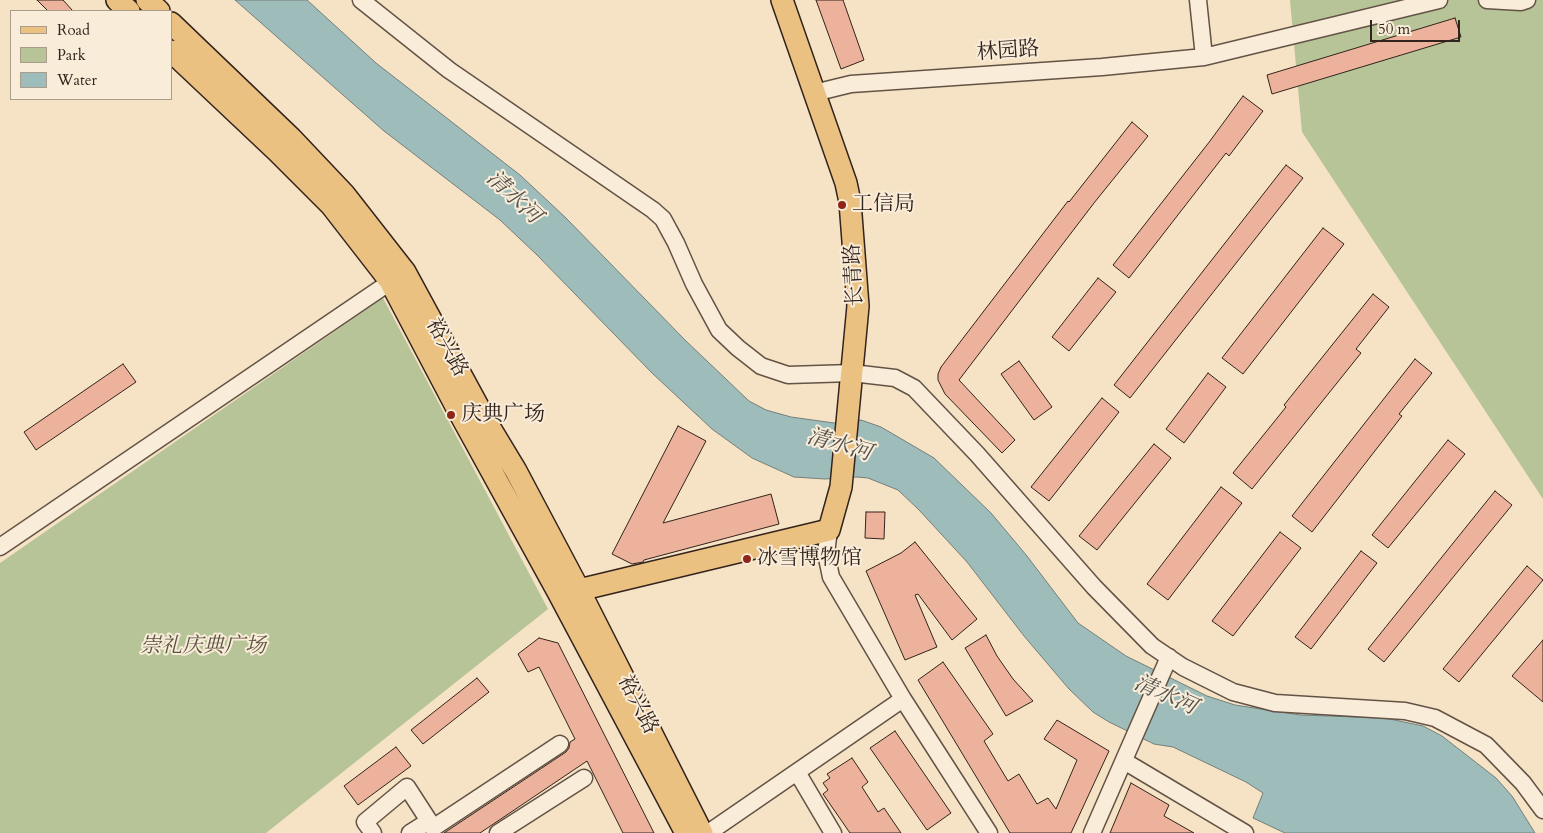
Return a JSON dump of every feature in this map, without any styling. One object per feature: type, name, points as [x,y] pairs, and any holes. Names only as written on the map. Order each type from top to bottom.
[{"type":"main road","points":[[118,0],[128,10]]},
{"type":"main road","points":[[147,0],[158,10]]},
{"type":"main road","name":"长青路","points":[[782,0],[846,183],[850,202],[858,306],[840,487],[829,530]]},
{"type":"main road","name":"裕兴路","points":[[172,24],[291,138],[344,194],[398,276],[516,471],[568,591],[686,833]]},
{"type":"main road","name":"裕兴路","points":[[172,52],[277,151],[398,276]]},
{"type":"main road","points":[[568,591],[829,530]]},
{"type":"main road","name":"裕兴路","points":[[568,591],[702,833]]},
{"type":"street","points":[[362,0],[449,70],[653,210],[663,219],[694,284],[720,330],[738,348],[761,366],[788,375],[852,374],[895,378],[914,388],[977,454],[1094,587],[1152,646],[1166,664],[1183,667],[1233,692],[1275,703],[1405,711],[1435,718],[1486,746],[1523,783],[1543,810]]},
{"type":"street","points":[[1198,0],[1204,57]]},
{"type":"street","name":"林园路","points":[[814,93],[851,84],[1102,67],[1204,57],[1439,0]]},
{"type":"street","points":[[1487,0],[1522,2],[1527,0]]},
{"type":"street","points":[[0,547],[398,276]]},
{"type":"street","points":[[829,530],[826,552],[831,577],[902,699],[988,833]]},
{"type":"street","points":[[1092,833],[1166,664]]},
{"type":"street","points":[[708,833],[902,699]]},
{"type":"street","points":[[373,833],[365,822],[407,787],[433,828],[560,744]]},
{"type":"street","points":[[1124,761],[1245,833]]},
{"type":"street","points":[[797,772],[833,833]]},
{"type":"street","points":[[498,833],[584,778]]},
{"type":"street","points":[[410,833],[429,821]]},
{"type":"green space","points":[[1290,0],[1543,0],[1543,499],[1302,132]]},
{"type":"green space","name":"崇礼庆典广场","points":[[383,298],[548,609],[266,833],[0,833],[0,563]]},
{"type":"water","name":"清水河","points":[[235,0],[307,0],[376,63],[520,175],[566,218],[685,340],[749,401],[766,410],[791,417],[834,423],[861,420],[881,427],[934,458],[991,513],[1027,556],[1078,623],[1126,656],[1207,696],[1235,705],[1300,715],[1385,718],[1423,726],[1442,736],[1496,778],[1512,796],[1535,833],[1285,833],[1253,818],[1263,793],[1246,782],[1173,747],[1154,744],[1093,712],[1069,689],[1024,636],[967,562],[898,490],[868,478],[825,479],[794,477],[752,458],[712,429],[652,373],[537,255],[500,220],[384,131]]},
{"type":"building","points":[[37,0],[63,0],[72,10],[47,10]]},
{"type":"building","points":[[816,0],[843,0],[864,60],[841,69]]},
{"type":"building","points":[[1455,18],[1461,37],[1272,94],[1267,75]]},
{"type":"building","points":[[1243,96],[1263,111],[1229,156],[1226,153],[1129,278],[1113,265]]},
{"type":"building","points":[[1132,122],[1148,136],[1094,203],[959,380],[1015,440],[1002,453],[945,394],[938,380],[938,374],[941,367],[1068,201]]},
{"type":"building","points":[[1286,165],[1303,178],[1130,398],[1114,385]]},
{"type":"building","points":[[1323,228],[1344,244],[1243,374],[1222,358]]},
{"type":"building","points":[[1098,278],[1116,292],[1069,351],[1052,337]]},
{"type":"building","points":[[1373,294],[1389,307],[1356,349],[1361,353],[1252,489],[1233,473],[1286,407],[1284,405]]},
{"type":"building","points":[[1415,359],[1432,373],[1399,414],[1402,416],[1312,532],[1292,516]]},
{"type":"building","points":[[1019,361],[1052,407],[1034,420],[1001,374]]},
{"type":"building","points":[[123,364],[136,382],[36,450],[24,432]]},
{"type":"building","points":[[1208,373],[1226,387],[1184,443],[1166,429]]},
{"type":"building","points":[[1102,398],[1119,412],[1049,501],[1031,487]]},
{"type":"building","points":[[678,426],[706,441],[663,523],[771,494],[779,524],[632,564],[612,554]]},
{"type":"building","points":[[1448,440],[1465,454],[1388,548],[1372,535]]},
{"type":"building","points":[[1154,444],[1171,458],[1097,550],[1079,536]]},
{"type":"building","points":[[1221,487],[1242,503],[1168,600],[1147,584]]},
{"type":"building","points":[[1495,491],[1512,505],[1384,662],[1368,649]]},
{"type":"building","points":[[866,512],[885,512],[884,539],[865,538]]},
{"type":"building","points":[[1280,532],[1301,548],[1233,636],[1212,621]]},
{"type":"building","points":[[915,542],[977,619],[952,640],[918,594],[915,595],[937,647],[905,660],[866,571],[901,553]]},
{"type":"building","points":[[1361,551],[1377,563],[1311,649],[1295,637]]},
{"type":"building","points":[[1527,566],[1543,580],[1459,682],[1443,669]]},
{"type":"building","points":[[986,635],[997,656],[1013,679],[1033,701],[1006,716],[965,648]]},
{"type":"building","points":[[539,638],[558,643],[654,833],[623,833],[587,761],[480,833],[444,833],[566,752],[570,742],[575,739],[539,667],[528,672],[518,654]]},
{"type":"building","points":[[1543,640],[1543,702],[1512,676]]},
{"type":"building","points":[[943,662],[993,734],[984,741],[1008,781],[1019,774],[1037,804],[1048,798],[1056,809],[1077,760],[1044,739],[1057,720],[1109,751],[1071,833],[1010,833],[918,680]]},
{"type":"building","points":[[477,678],[489,692],[423,744],[411,730]]},
{"type":"building","points":[[895,731],[951,813],[927,830],[870,748]]},
{"type":"building","points":[[396,747],[411,766],[358,805],[344,786]]},
{"type":"building","points":[[852,758],[868,782],[862,787],[878,812],[884,808],[901,833],[850,833],[823,794],[828,790],[823,783],[830,778],[827,774]]},
{"type":"building","points":[[1131,783],[1169,805],[1164,816],[1194,833],[1110,833]]},
{"type":"place","name":"工信局","points":[[842,205]]},
{"type":"place","name":"庆典广场","points":[[451,415]]},
{"type":"place","name":"冰雪博物馆","points":[[747,559]]}]
